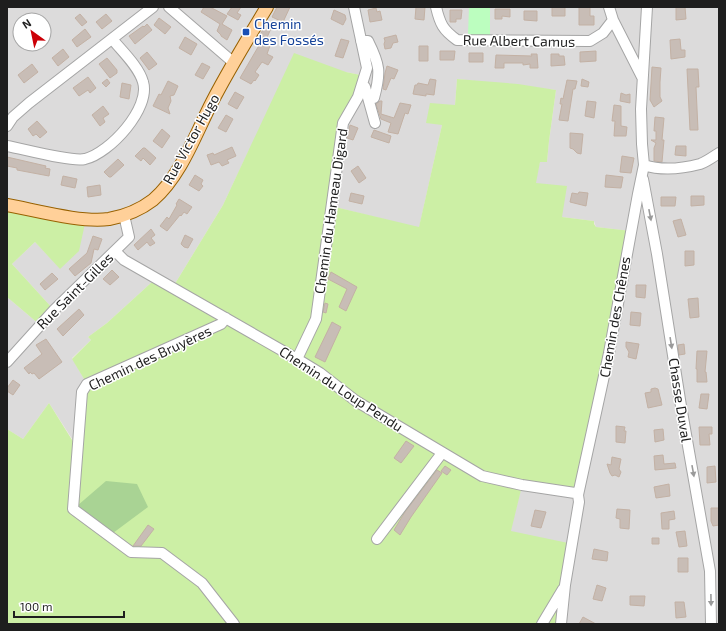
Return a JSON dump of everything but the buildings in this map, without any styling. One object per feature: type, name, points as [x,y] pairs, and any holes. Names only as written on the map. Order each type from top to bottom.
[{"type":"main road","name":"Rue Victor Hugo","points":[[7,205],[86,219],[108,219],[124,215],[144,206],[165,187],[179,167],[234,63],[267,7]]},
{"type":"street","points":[[7,126],[13,117],[29,103],[113,40],[153,7]]},
{"type":"street","points":[[169,7],[234,63]]},
{"type":"street","name":"Chemin du Hameau Digard","points":[[297,359],[316,319],[343,122],[358,97],[367,68],[354,7]]},
{"type":"street","name":"Rue Albert Camus","points":[[436,7],[438,17],[445,31],[457,40],[590,41],[603,33],[613,20]]},
{"type":"street","points":[[609,7],[613,20],[642,77]]},
{"type":"street","name":"Chemin des Chênes","points":[[561,624],[565,585],[579,502],[578,495],[609,353],[636,200],[644,165],[641,109],[647,7]]},
{"type":"street","points":[[7,146],[72,159],[85,159],[101,152],[130,125],[142,102],[145,91],[143,81],[138,72],[113,40]]},
{"type":"street","points":[[361,41],[368,41],[379,68],[378,85],[374,98]]},
{"type":"street","points":[[625,44],[633,51],[640,50],[645,47]]},
{"type":"street","points":[[362,84],[366,86],[375,123]]},
{"type":"street","points":[[644,165],[656,168],[673,169],[701,164],[719,153]]},
{"type":"street","name":"Chasse Duval","points":[[642,177],[657,254],[681,406],[710,571],[711,624]]},
{"type":"street","name":"Rue Saint-Gilles","points":[[7,362],[54,310],[129,237],[124,215]]},
{"type":"street","name":"Chemin du Loup Pendu","points":[[115,251],[124,260],[320,373],[356,401],[482,476],[522,486],[575,493],[578,495]]},
{"type":"street","name":"Chemin des Bruyères","points":[[226,318],[222,324],[88,384],[85,387],[82,392],[73,509],[131,552],[162,553],[202,583],[234,624]]},
{"type":"street","points":[[377,539],[442,453]]},
{"type":"street","points":[[542,624],[565,585]]},
{"type":"shaded area","points":[[7,7],[719,7],[719,624],[561,624],[510,532],[522,485],[630,231],[596,227],[594,221],[562,217],[535,183],[540,161],[547,162],[556,90],[457,79],[455,105],[442,125],[419,228],[331,206],[343,123],[365,76],[346,72],[249,150],[223,205],[173,287],[152,282],[107,323],[88,337],[91,340],[72,358],[87,384],[78,448],[49,403],[23,439],[7,429],[7,297],[40,325],[54,310],[12,264],[35,242],[60,268],[7,205]]},
{"type":"green space","points":[[469,7],[490,7],[490,36],[468,35]]},
{"type":"green space","points":[[294,53],[346,72],[365,76],[343,123],[331,206],[419,227],[442,125],[426,123],[430,103],[455,105],[457,79],[518,84],[556,90],[547,162],[540,162],[536,183],[567,186],[562,217],[594,221],[596,227],[631,231],[578,495],[522,486],[511,531],[573,544],[561,624],[7,624],[7,429],[23,439],[49,403],[77,448],[87,384],[72,359],[91,340],[88,337],[107,323],[152,282],[173,287],[223,205]]},
{"type":"green space","points":[[7,205],[86,219],[79,251],[60,269],[35,242],[12,264],[54,310],[40,325],[7,297]]},
{"type":"green space","points":[[106,481],[137,484],[148,507],[113,533],[77,506]]},
{"type":"place","name":"Chemin des Fossés","points":[[246,32]]}]
